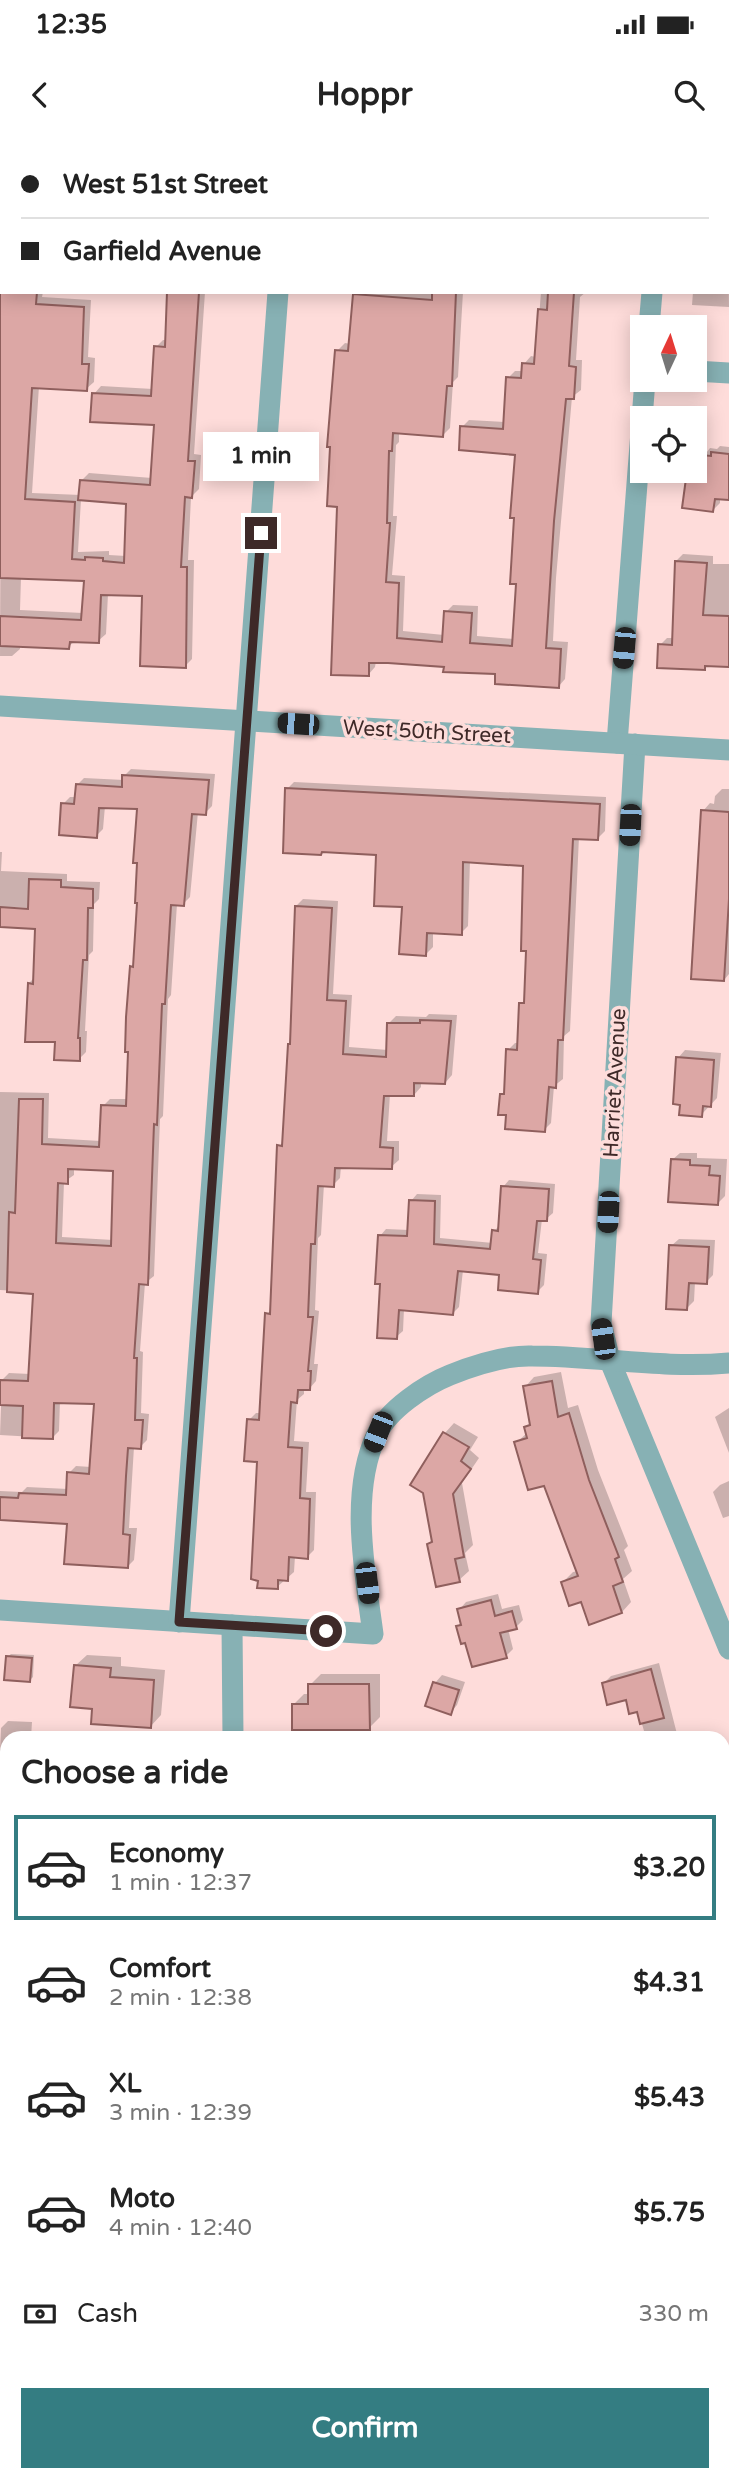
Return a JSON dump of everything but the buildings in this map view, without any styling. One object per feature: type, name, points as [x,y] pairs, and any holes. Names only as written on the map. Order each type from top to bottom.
[{"type":"street","points":[[179,1622],[278,294]]},
{"type":"street","points":[[650,315],[652,294]]},
{"type":"street","points":[[707,372],[729,373]]},
{"type":"street","name":"Harriet Avenue","points":[[644,392],[601,1323],[610,1362],[729,1648]]},
{"type":"street","name":"West 50th Street","points":[[0,706],[729,750]]},
{"type":"street","points":[[0,1610],[373,1634],[363,1558],[362,1487],[378,1432],[400,1406],[434,1382],[474,1365],[529,1355],[610,1362],[700,1365],[729,1363]]},
{"type":"street","points":[[232,1625],[233,1731]]},
{"type":"route","points":[[261,533],[179,1622],[326,1631]]}]
